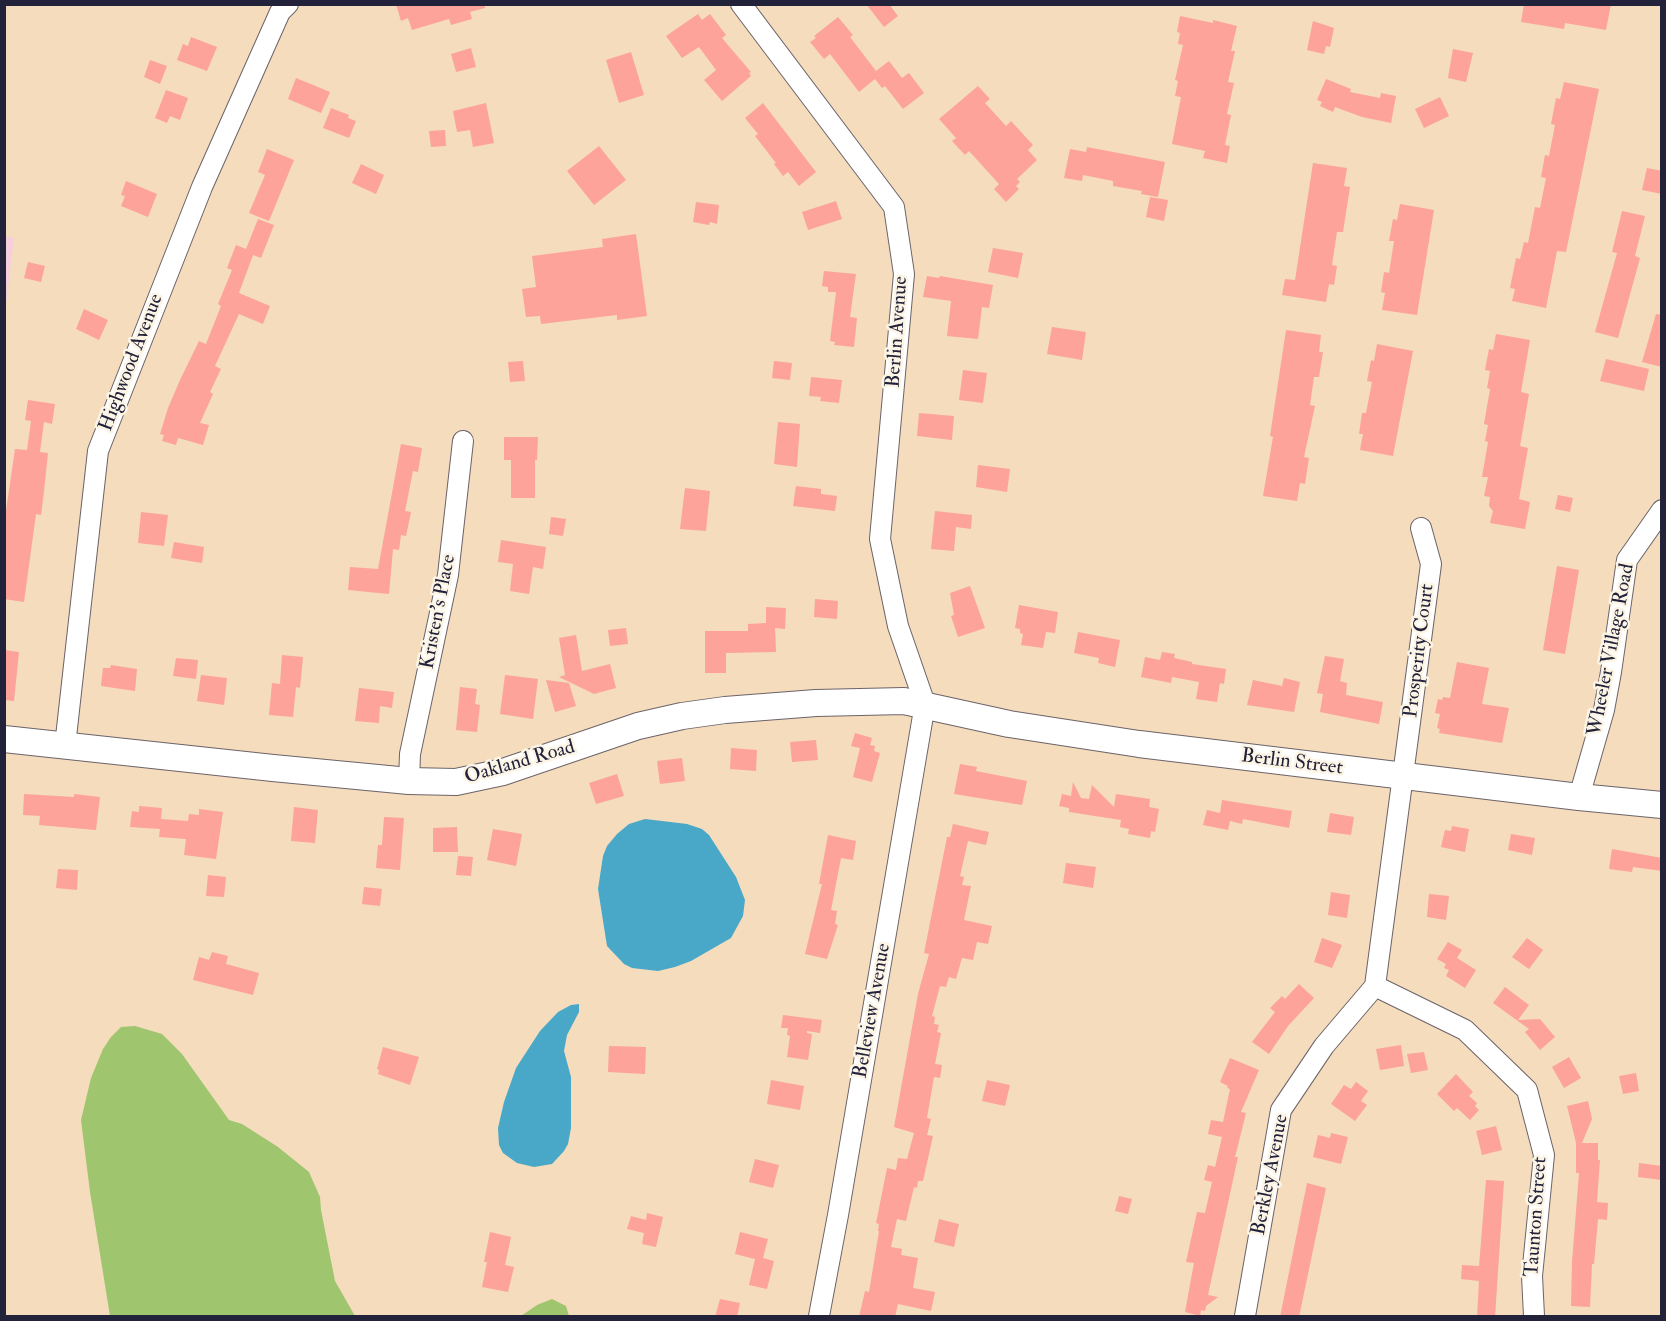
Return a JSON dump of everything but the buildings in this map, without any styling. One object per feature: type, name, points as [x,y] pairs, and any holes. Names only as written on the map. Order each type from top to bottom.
[{"type":"main road","name":"Oakland Road","points":[[4,739],[409,781],[456,782],[502,772],[638,726],[715,711],[879,700],[925,705]]},
{"type":"main road","name":"Berlin Street","points":[[925,705],[1008,724],[1073,735],[1579,797],[1662,805]]},
{"type":"street","name":"Highwood Avenue","points":[[65,746],[98,451],[202,187],[280,12],[288,4]]},
{"type":"street","name":"Berlin Avenue","points":[[741,4],[894,207],[904,274],[880,539],[898,626],[925,705]]},
{"type":"street","name":"Kristen's Place","points":[[409,781],[410,754],[448,575],[463,441]]},
{"type":"street","name":"Wheeler Village Road","points":[[1579,797],[1604,710],[1627,560],[1662,510]]},
{"type":"street","name":"Prosperity Court","points":[[1404,776],[1431,564],[1421,528]]},
{"type":"street","name":"Belleview Avenue","points":[[819,1317],[925,705]]},
{"type":"street","points":[[1375,986],[1404,776]]},
{"type":"street","name":"Berkley Avenue","points":[[1245,1317],[1281,1110],[1324,1046],[1375,986]]},
{"type":"street","name":"Taunton Street","points":[[1375,986],[1465,1030],[1527,1090],[1544,1155],[1532,1276],[1534,1317]]},
{"type":"shaded area","points":[[4,236],[14,238],[5,313]]},
{"type":"green space","points":[[135,1026],[162,1034],[182,1054],[229,1120],[242,1124],[278,1147],[309,1172],[320,1197],[335,1281],[355,1316],[110,1316],[81,1120],[91,1078],[103,1049],[121,1027]]},
{"type":"green space","points":[[552,1299],[566,1306],[569,1316],[521,1316],[537,1305]]},
{"type":"water","points":[[645,819],[687,824],[702,829],[709,835],[736,877],[745,900],[743,916],[731,938],[691,961],[658,971],[632,968],[624,964],[607,946],[598,889],[603,856],[607,846],[629,824]]},
{"type":"water","points":[[579,1004],[579,1012],[567,1035],[564,1051],[571,1077],[571,1128],[568,1144],[552,1164],[534,1167],[517,1163],[503,1153],[499,1145],[498,1128],[516,1068],[540,1031],[558,1012],[571,1005]]}]
